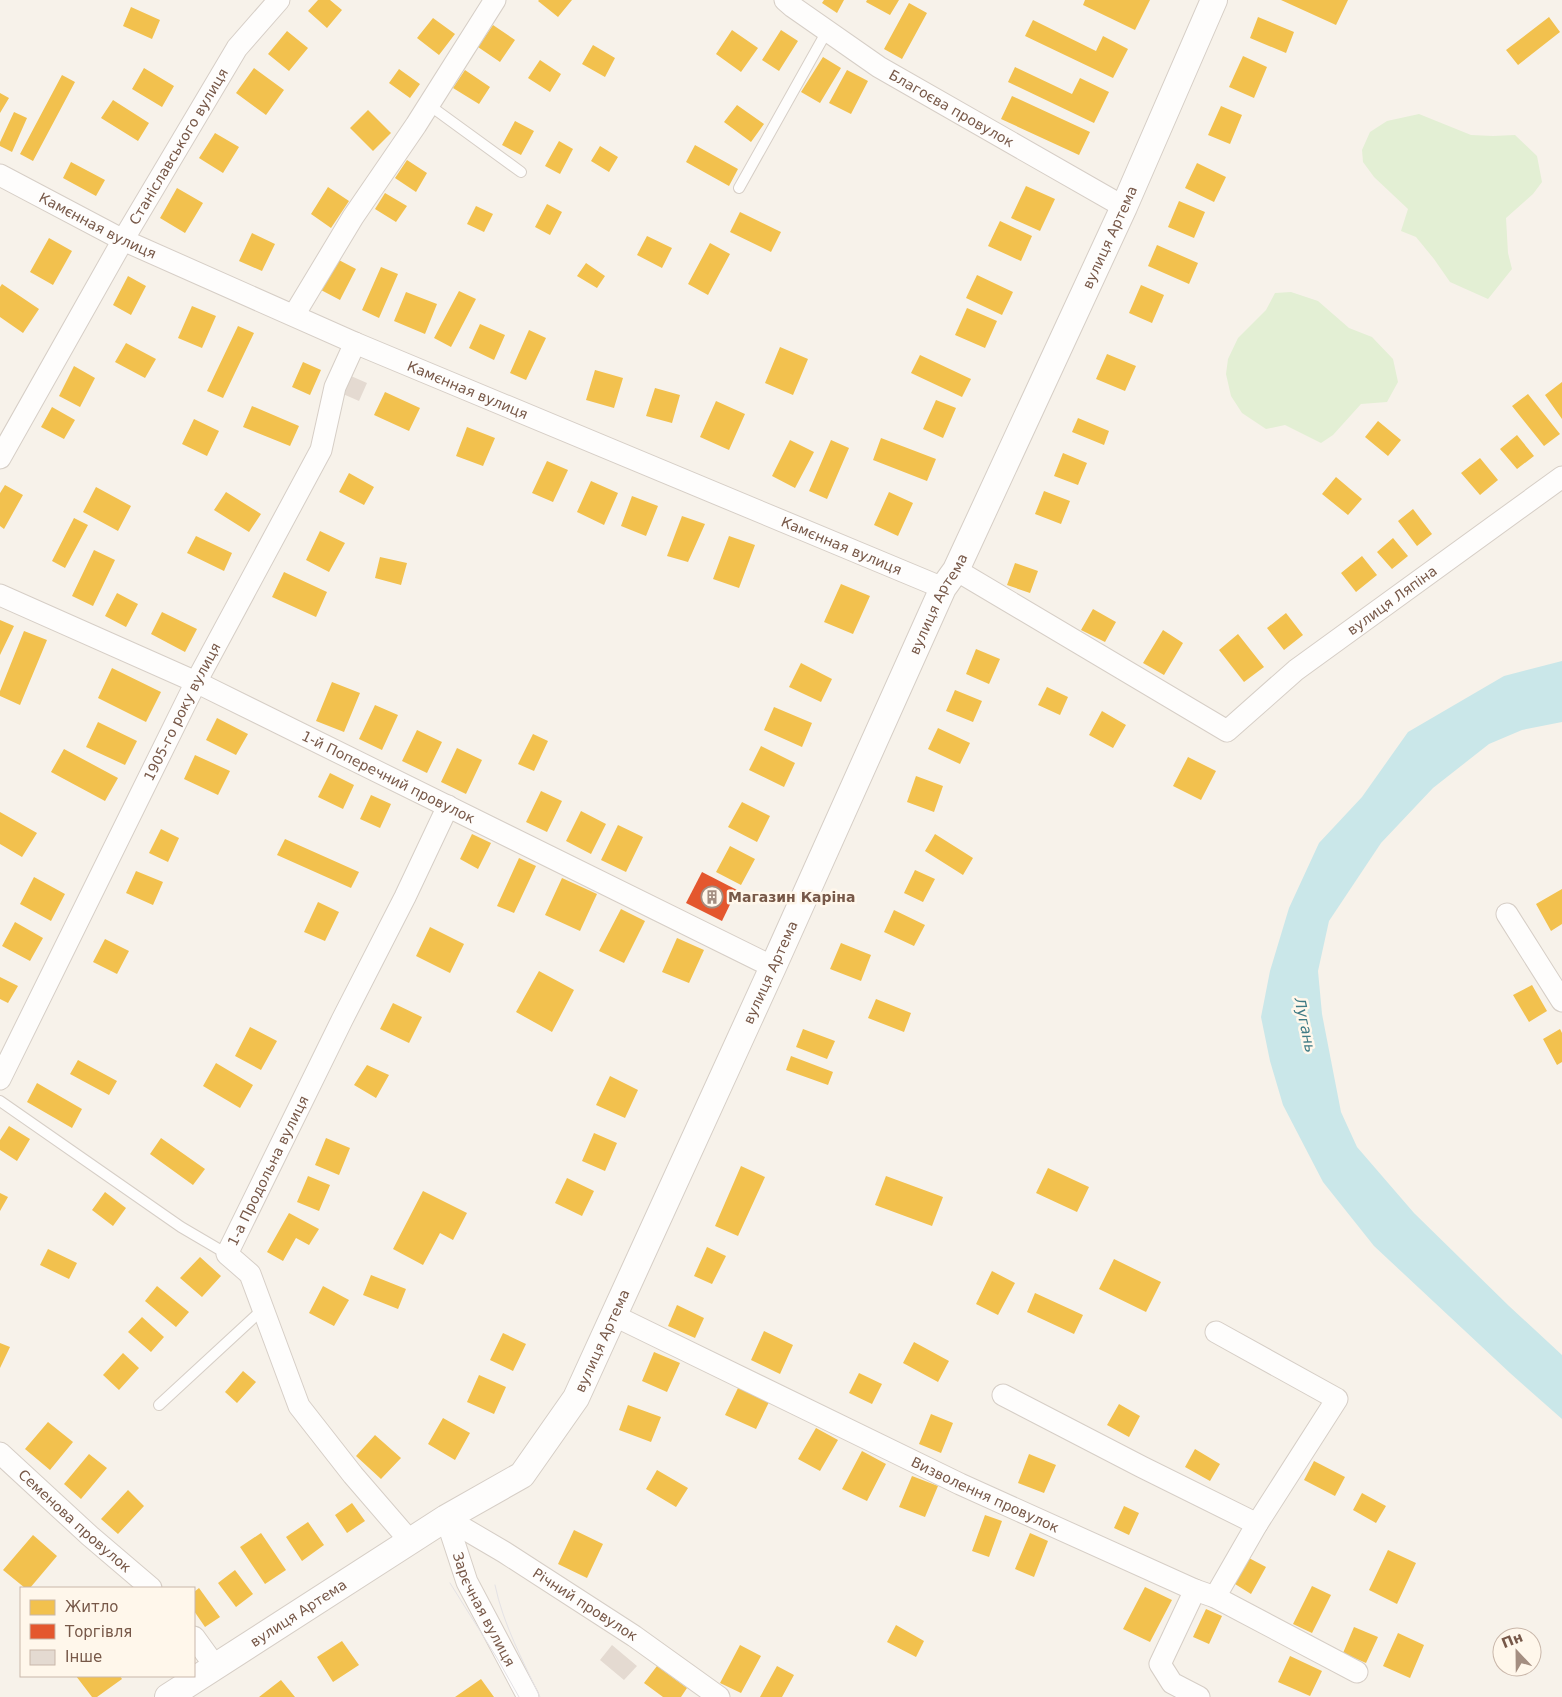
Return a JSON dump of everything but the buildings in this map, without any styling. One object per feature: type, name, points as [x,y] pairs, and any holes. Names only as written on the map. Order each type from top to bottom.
[{"type":"street","name":"Станіславського вулиця","points":[[0,458],[123,240],[237,48],[279,0]]},
{"type":"street","points":[[294,316],[353,217],[429,105],[495,0]]},
{"type":"street","name":"Благоєва провулок","points":[[785,0],[878,68],[1124,207]]},
{"type":"street","name":"вулиця Артема","points":[[168,1697],[446,1518],[522,1475],[576,1398],[773,967],[955,578],[1124,207],[1214,0]]},
{"type":"street","name":"Камєнная вулиця","points":[[0,174],[123,240],[355,342],[955,578],[1227,731]]},
{"type":"street","name":"1905-го року вулиця","points":[[0,1079],[196,682],[321,450],[335,387],[355,342]]},
{"type":"street","name":"вулиця Ляпіна","points":[[1227,731],[1296,670],[1562,477]]},
{"type":"street","name":"1-й Поперечний провулок","points":[[0,596],[196,682],[773,967]]},
{"type":"street","name":"1-а Продольна вулиця","points":[[410,1541],[353,1475],[299,1406],[250,1274],[227,1254],[405,897],[448,806]]},
{"type":"street","points":[[1507,914],[1562,1001]]},
{"type":"street","name":"Визволення провулок","points":[[615,1316],[960,1484],[1205,1593],[1357,1672]]},
{"type":"street","points":[[1199,1697],[1172,1683],[1160,1664],[1205,1593],[1257,1524],[1337,1398],[1216,1332]]},
{"type":"street","points":[[1003,1395],[1257,1524]]},
{"type":"street","name":"Семенова провулок","points":[[0,1453],[90,1536],[151,1587]]},
{"type":"street","name":"Зарєчная вулиця","points":[[446,1518],[467,1582],[528,1697]]},
{"type":"street","name":"Річний провулок","points":[[446,1518],[504,1552],[634,1636],[719,1697]]},
{"type":"street","points":[[195,1638],[215,1666]]},
{"type":"lane","points":[[739,188],[827,31]]},
{"type":"lane","points":[[429,105],[521,172]]},
{"type":"lane","points":[[0,1101],[181,1227],[227,1254]]},
{"type":"lane","points":[[160,1405],[264,1308]]},
{"type":"green space","points":[[1419,114],[1471,135],[1515,135],[1537,156],[1542,182],[1533,194],[1506,218],[1508,253],[1512,269],[1488,299],[1450,282],[1416,237],[1401,231],[1408,209],[1374,177],[1363,162],[1362,150],[1370,132],[1387,121]]},
{"type":"green space","points":[[1291,292],[1318,301],[1349,328],[1372,337],[1393,359],[1398,382],[1387,402],[1361,404],[1333,435],[1321,443],[1285,425],[1266,429],[1242,413],[1231,396],[1226,374],[1228,359],[1238,338],[1266,310],[1275,293]]},
{"type":"water","name":"Лугань","points":[[1562,661],[1562,722],[1522,730],[1489,744],[1433,788],[1381,843],[1329,921],[1318,971],[1322,1014],[1341,1112],[1357,1147],[1414,1213],[1562,1355],[1562,1419],[1374,1246],[1323,1182],[1283,1105],[1270,1061],[1261,1017],[1270,971],[1289,908],[1319,843],[1362,797],[1408,732],[1504,676]]},
{"type":"tram line","points":[[450,1583],[519,1697]]},
{"type":"tram line","points":[[495,1585],[508,1628],[540,1697]]},
{"type":"place","name":"Магазин Каріна","points":[[712,897]]}]
